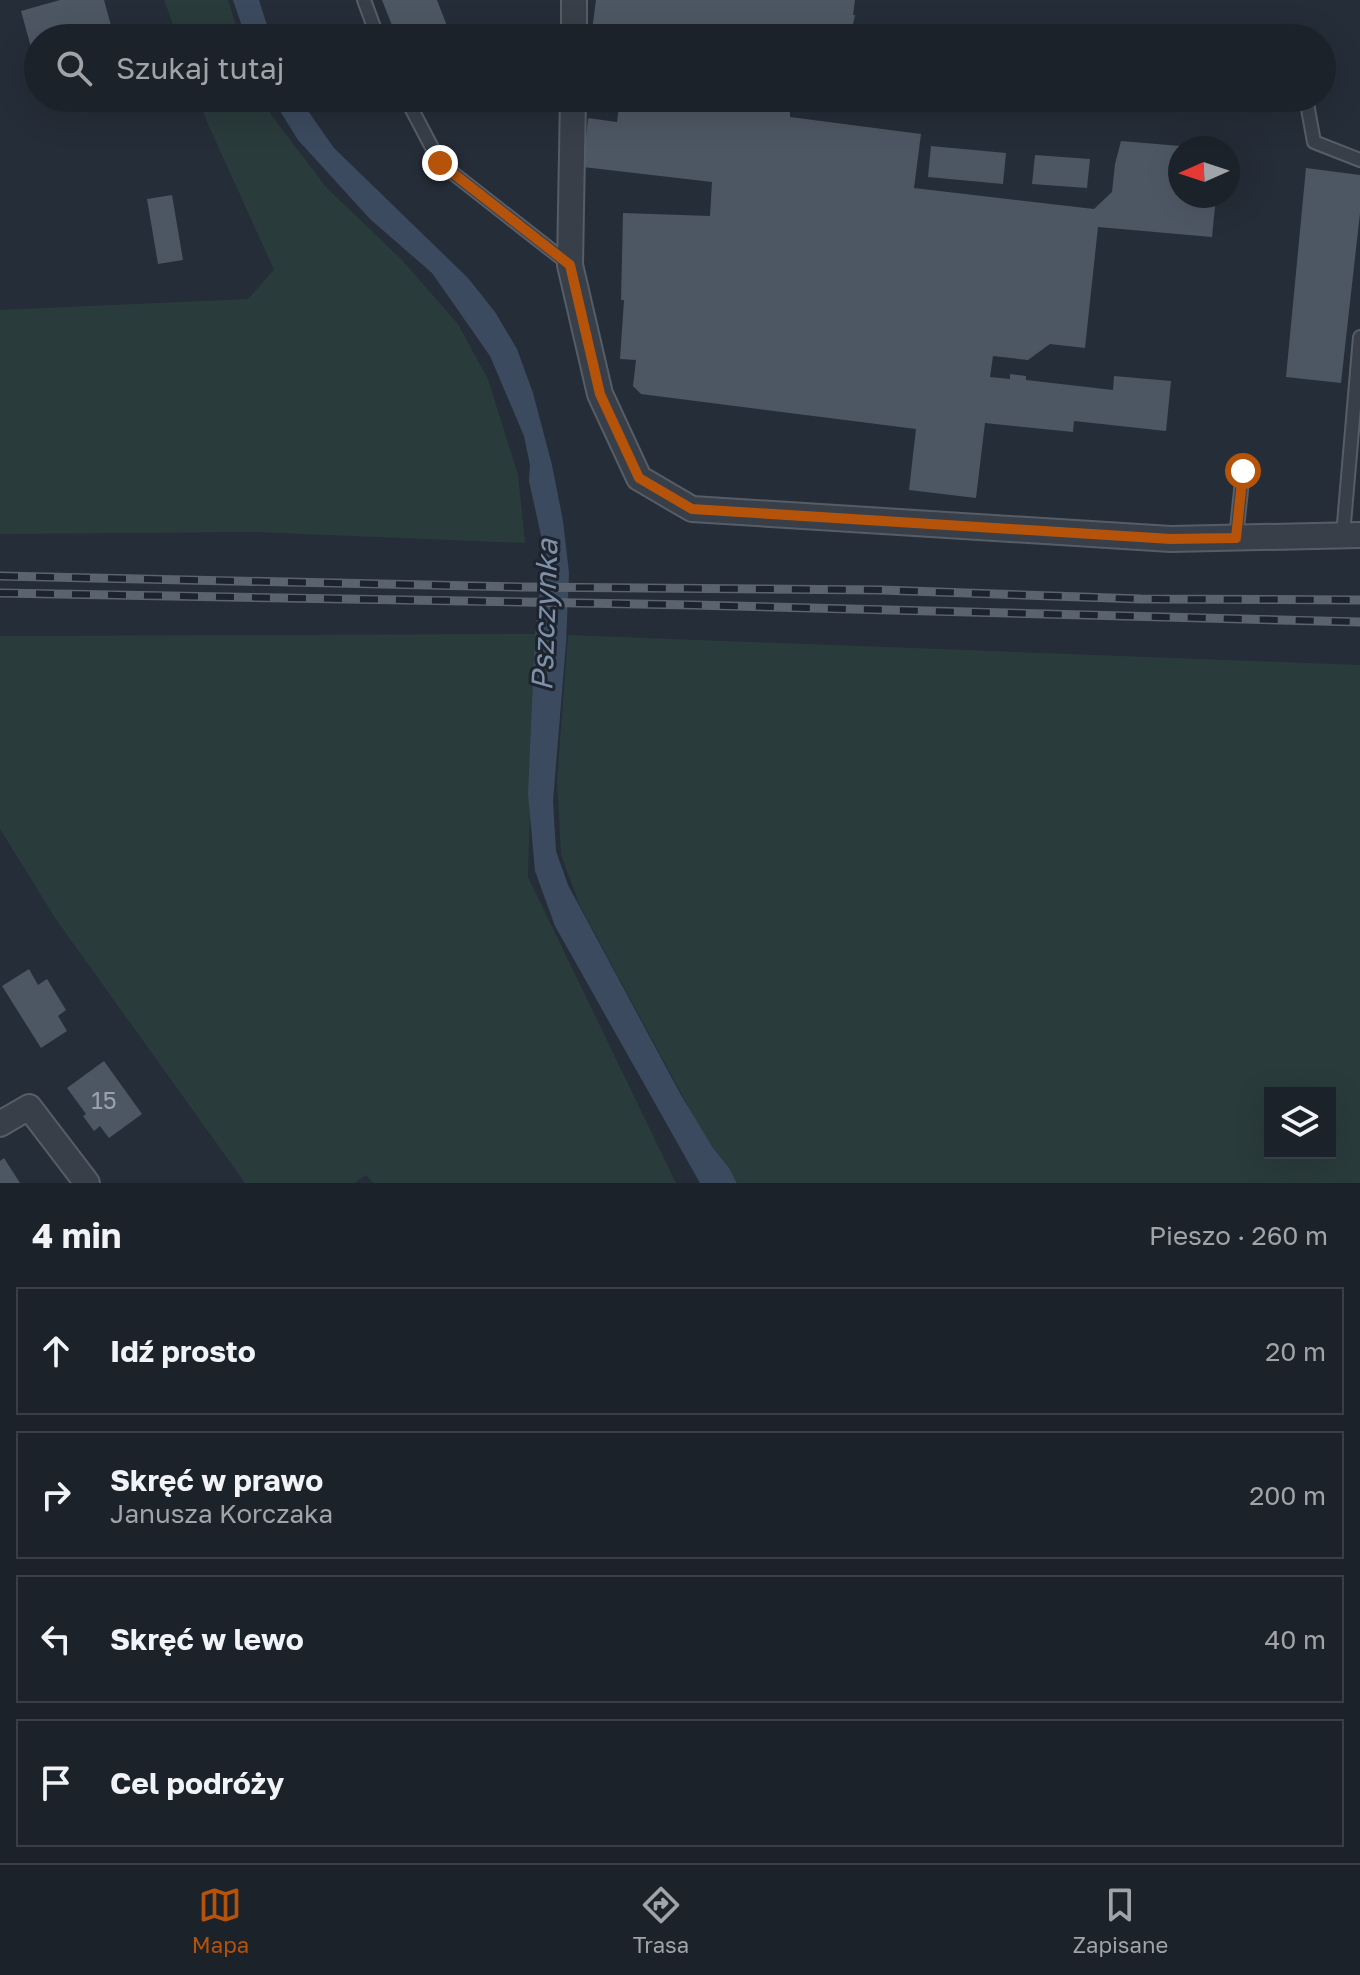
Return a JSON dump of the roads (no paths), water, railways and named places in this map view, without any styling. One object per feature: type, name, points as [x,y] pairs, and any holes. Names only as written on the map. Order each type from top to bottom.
[{"type":"street","points":[[574,0],[574,24]]},
{"type":"street","points":[[573,112],[570,265],[600,394],[639,478],[692,509],[1171,539],[1352,535]]},
{"type":"street","points":[[0,1124],[29,1107],[87,1183]]},
{"type":"lane","points":[[364,0],[373,24]]},
{"type":"lane","points":[[413,112],[440,163],[570,265]]},
{"type":"lane","points":[[1309,112],[1314,142],[1360,160]]},
{"type":"lane","points":[[1352,535],[1360,337]]},
{"type":"lane","points":[[1236,538],[1243,471]]},
{"type":"water","points":[[233,0],[259,0],[267,24],[241,24]]},
{"type":"water","name":"Pszczynka","points":[[281,112],[309,112],[334,148],[468,278],[495,312],[517,349],[533,393],[552,465],[569,573],[553,801],[556,851],[568,885],[681,1095],[737,1183],[700,1183],[555,926],[535,871],[528,794],[535,637],[544,549],[529,481],[530,465],[524,436],[490,356],[432,273],[370,219],[298,140]]},
{"type":"railway","points":[[0,576],[521,587],[881,590],[1141,599],[1360,600]]},
{"type":"railway","points":[[0,593],[693,605],[1360,622]]}]
